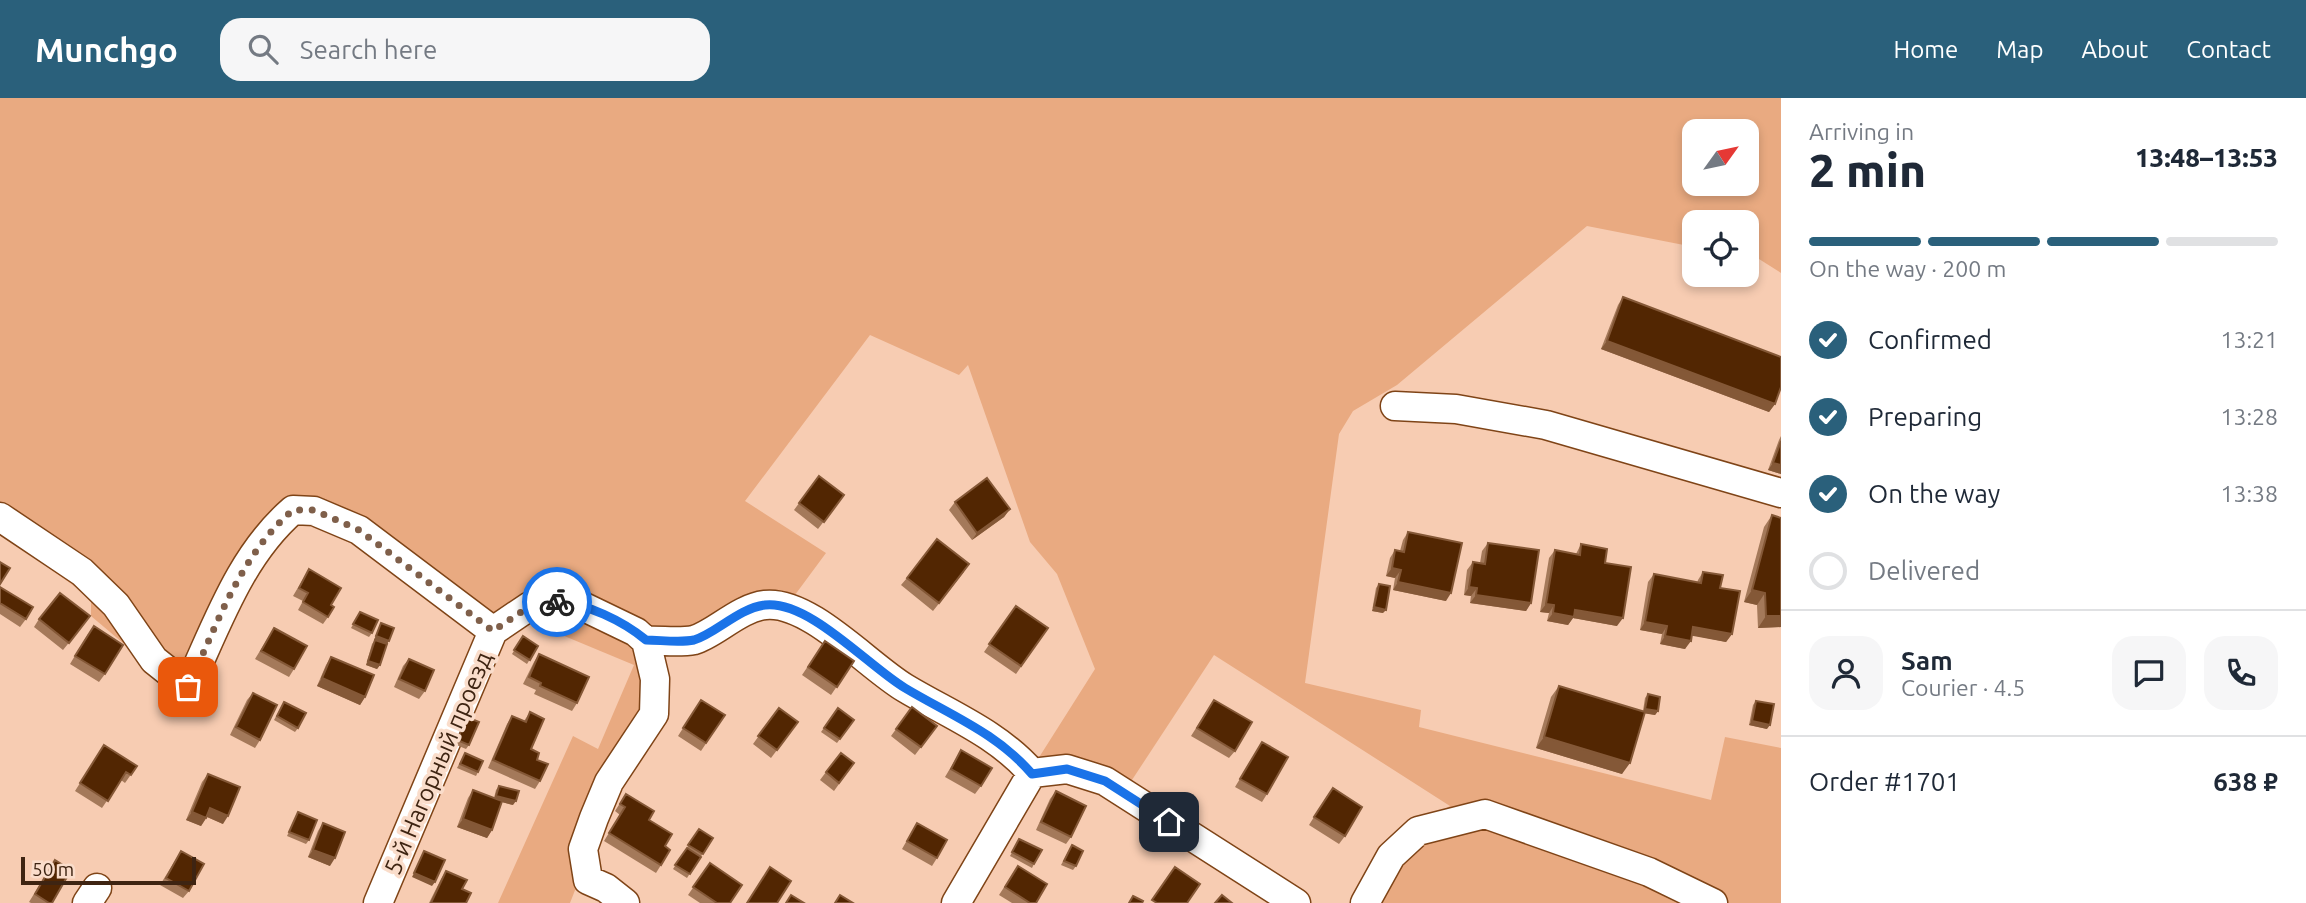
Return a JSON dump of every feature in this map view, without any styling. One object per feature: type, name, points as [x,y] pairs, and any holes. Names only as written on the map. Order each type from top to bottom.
[{"type":"street","points":[[1395,405],[1456,409],[1546,425],[1781,493]]},
{"type":"street","points":[[0,517],[82,572],[116,605],[154,660],[188,687],[239,576],[272,529],[293,510],[314,510],[359,530],[493,631]]},
{"type":"street","name":"5-й Нагорный проезд","points":[[378,903],[493,631],[530,606],[558,602],[580,605],[636,632],[646,640]]},
{"type":"street","points":[[625,903],[606,888],[588,880],[583,849],[609,782],[654,714],[654,679],[646,640],[694,640],[725,621],[765,605],[787,607],[809,618],[903,687],[987,733],[1016,755],[1032,774]]},
{"type":"street","points":[[1032,774],[1067,769],[1105,781],[1296,903]]},
{"type":"street","points":[[956,903],[1032,774]]},
{"type":"street","points":[[1365,903],[1391,856],[1418,831],[1485,814],[1649,872],[1713,903]]},
{"type":"shaded area","points":[[0,98],[1781,98],[1781,273],[1759,259],[1759,210],[1682,210],[1682,245],[1587,226],[1397,385],[1353,411],[1339,434],[1305,683],[1421,710],[1419,727],[1711,800],[1725,737],[1781,748],[1781,903],[1352,903],[1415,825],[1450,806],[1214,655],[1130,783],[1038,759],[1095,669],[1057,574],[1030,542],[968,365],[959,375],[870,335],[745,501],[826,553],[789,603],[660,634],[581,599],[507,613],[468,615],[314,518],[297,517],[244,579],[191,709],[136,654],[91,616],[91,598],[0,533]]},
{"type":"shaded area","points":[[556,609],[641,648],[645,712],[570,903],[498,903],[573,736],[598,749],[634,665],[521,618]]},
{"type":"building","points":[[1623,297],[1781,357],[1781,387],[1775,404],[1607,341]]},
{"type":"building","points":[[1781,441],[1781,465],[1773,463]]},
{"type":"building","points":[[819,476],[844,495],[824,522],[799,503]]},
{"type":"building","points":[[987,478],[1010,509],[977,533],[955,502]]},
{"type":"building","points":[[1772,515],[1781,518],[1781,616],[1766,616],[1765,593],[1752,590]]},
{"type":"building","points":[[1408,532],[1462,543],[1451,593],[1398,582],[1401,570],[1392,568],[1395,550],[1404,552]]},
{"type":"building","points":[[937,539],[969,564],[939,603],[907,578]]},
{"type":"building","points":[[1488,543],[1539,550],[1531,603],[1476,595],[1477,588],[1469,587],[1473,562],[1485,564]]},
{"type":"building","points":[[1581,544],[1607,549],[1605,563],[1631,567],[1623,618],[1575,610],[1574,617],[1553,613],[1554,605],[1546,604],[1555,550],[1580,555]]},
{"type":"building","points":[[0,562],[10,568],[0,584]]},
{"type":"building","points":[[309,569],[341,588],[331,605],[334,607],[328,617],[303,602],[308,593],[299,588]]},
{"type":"building","points":[[1703,572],[1723,575],[1720,588],[1740,591],[1732,634],[1693,627],[1691,641],[1665,636],[1667,626],[1645,622],[1654,574],[1701,583]]},
{"type":"building","points":[[1379,584],[1390,586],[1386,610],[1374,607]]},
{"type":"building","points":[[0,587],[33,607],[26,619],[0,603]]},
{"type":"building","points":[[60,593],[90,616],[69,643],[39,619]]},
{"type":"building","points":[[1016,606],[1048,628],[1021,666],[989,644]]},
{"type":"building","points":[[360,612],[378,620],[372,633],[353,624]]},
{"type":"building","points":[[381,623],[394,628],[389,641],[376,636]]},
{"type":"building","points":[[94,626],[123,645],[105,674],[75,656]]},
{"type":"building","points":[[274,628],[307,646],[294,669],[261,651]]},
{"type":"building","points":[[523,636],[538,646],[530,660],[514,650]]},
{"type":"building","points":[[375,640],[387,644],[380,665],[368,661]]},
{"type":"building","points":[[825,641],[854,661],[837,687],[808,667]]},
{"type":"building","points":[[539,654],[589,677],[577,703],[540,686],[541,683],[529,677]]},
{"type":"building","points":[[331,657],[374,675],[365,697],[322,678]]},
{"type":"building","points":[[409,659],[434,670],[425,691],[399,679]]},
{"type":"building","points":[[1559,686],[1645,712],[1630,763],[1544,737]]},
{"type":"building","points":[[253,693],[277,705],[260,740],[236,727]]},
{"type":"building","points":[[1648,694],[1660,697],[1658,711],[1645,709]]},
{"type":"building","points":[[701,700],[725,715],[706,743],[683,728]]},
{"type":"building","points":[[1214,700],[1252,722],[1235,751],[1197,728]]},
{"type":"building","points":[[1756,701],[1774,704],[1770,725],[1752,721]]},
{"type":"building","points":[[284,702],[306,713],[298,728],[277,716]]},
{"type":"building","points":[[912,707],[937,726],[921,747],[896,729]]},
{"type":"building","points":[[779,708],[798,722],[777,750],[758,736]]},
{"type":"building","points":[[838,708],[854,720],[840,739],[824,728]]},
{"type":"building","points":[[530,712],[544,719],[531,749],[539,753],[537,760],[548,764],[540,781],[493,760],[512,716],[526,722]]},
{"type":"building","points":[[467,717],[479,722],[469,745],[457,740]]},
{"type":"building","points":[[1262,742],[1288,757],[1267,794],[1240,779]]},
{"type":"building","points":[[104,745],[137,766],[131,775],[126,772],[108,801],[80,783]]},
{"type":"building","points":[[961,750],[992,768],[981,786],[951,769]]},
{"type":"building","points":[[465,753],[483,761],[478,772],[460,764]]},
{"type":"building","points":[[841,753],[854,763],[839,783],[826,772]]},
{"type":"building","points":[[208,774],[240,787],[228,816],[210,808],[206,818],[192,812]]},
{"type":"building","points":[[499,786],[519,791],[516,801],[496,796]]},
{"type":"building","points":[[1333,788],[1362,807],[1345,836],[1314,817]]},
{"type":"building","points":[[473,790],[502,801],[492,830],[463,819]]},
{"type":"building","points":[[1056,791],[1086,806],[1071,837],[1041,822]]},
{"type":"building","points":[[626,794],[654,811],[649,820],[672,834],[665,846],[670,850],[661,865],[609,833],[625,807],[620,804]]},
{"type":"building","points":[[298,812],[317,820],[309,840],[289,832]]},
{"type":"building","points":[[323,823],[345,832],[335,858],[313,850]]},
{"type":"building","points":[[917,823],[947,840],[937,858],[907,841]]},
{"type":"building","points":[[699,829],[713,838],[703,854],[688,845]]},
{"type":"building","points":[[1019,839],[1042,850],[1034,864],[1012,852]]},
{"type":"building","points":[[1072,845],[1083,851],[1076,866],[1064,861]]},
{"type":"building","points":[[687,848],[701,857],[690,874],[675,865]]},
{"type":"building","points":[[181,851],[204,864],[189,891],[166,878]]},
{"type":"building","points":[[424,851],[445,860],[435,882],[414,873]]},
{"type":"building","points":[[55,860],[71,870],[52,903],[49,903],[35,894]]},
{"type":"building","points":[[710,863],[742,885],[730,903],[717,903],[693,887]]},
{"type":"building","points":[[1018,866],[1047,884],[1036,903],[1030,903],[1005,887]]},
{"type":"building","points":[[770,867],[791,881],[777,903],[747,903]]},
{"type":"building","points":[[1175,867],[1200,884],[1187,903],[1157,903],[1152,900]]},
{"type":"building","points":[[446,871],[467,880],[462,889],[471,893],[466,903],[431,903]]},
{"type":"building","points":[[791,895],[804,903],[786,903]]},
{"type":"building","points":[[840,895],[853,903],[835,903]]},
{"type":"building","points":[[1222,895],[1232,903],[1215,903]]},
{"type":"building","points":[[1133,896],[1143,901],[1142,903],[1129,903]]},
{"type":"way so far","points":[[188,687],[239,576],[272,529],[293,510],[314,510],[359,530],[482,620],[493,631],[530,606],[557,602]]},
{"type":"route","points":[[557,602],[580,605],[636,632],[646,640],[694,640],[725,621],[765,605],[787,607],[809,618],[903,687],[987,733],[1016,755],[1032,774],[1067,769],[1105,781],[1169,822]]}]
